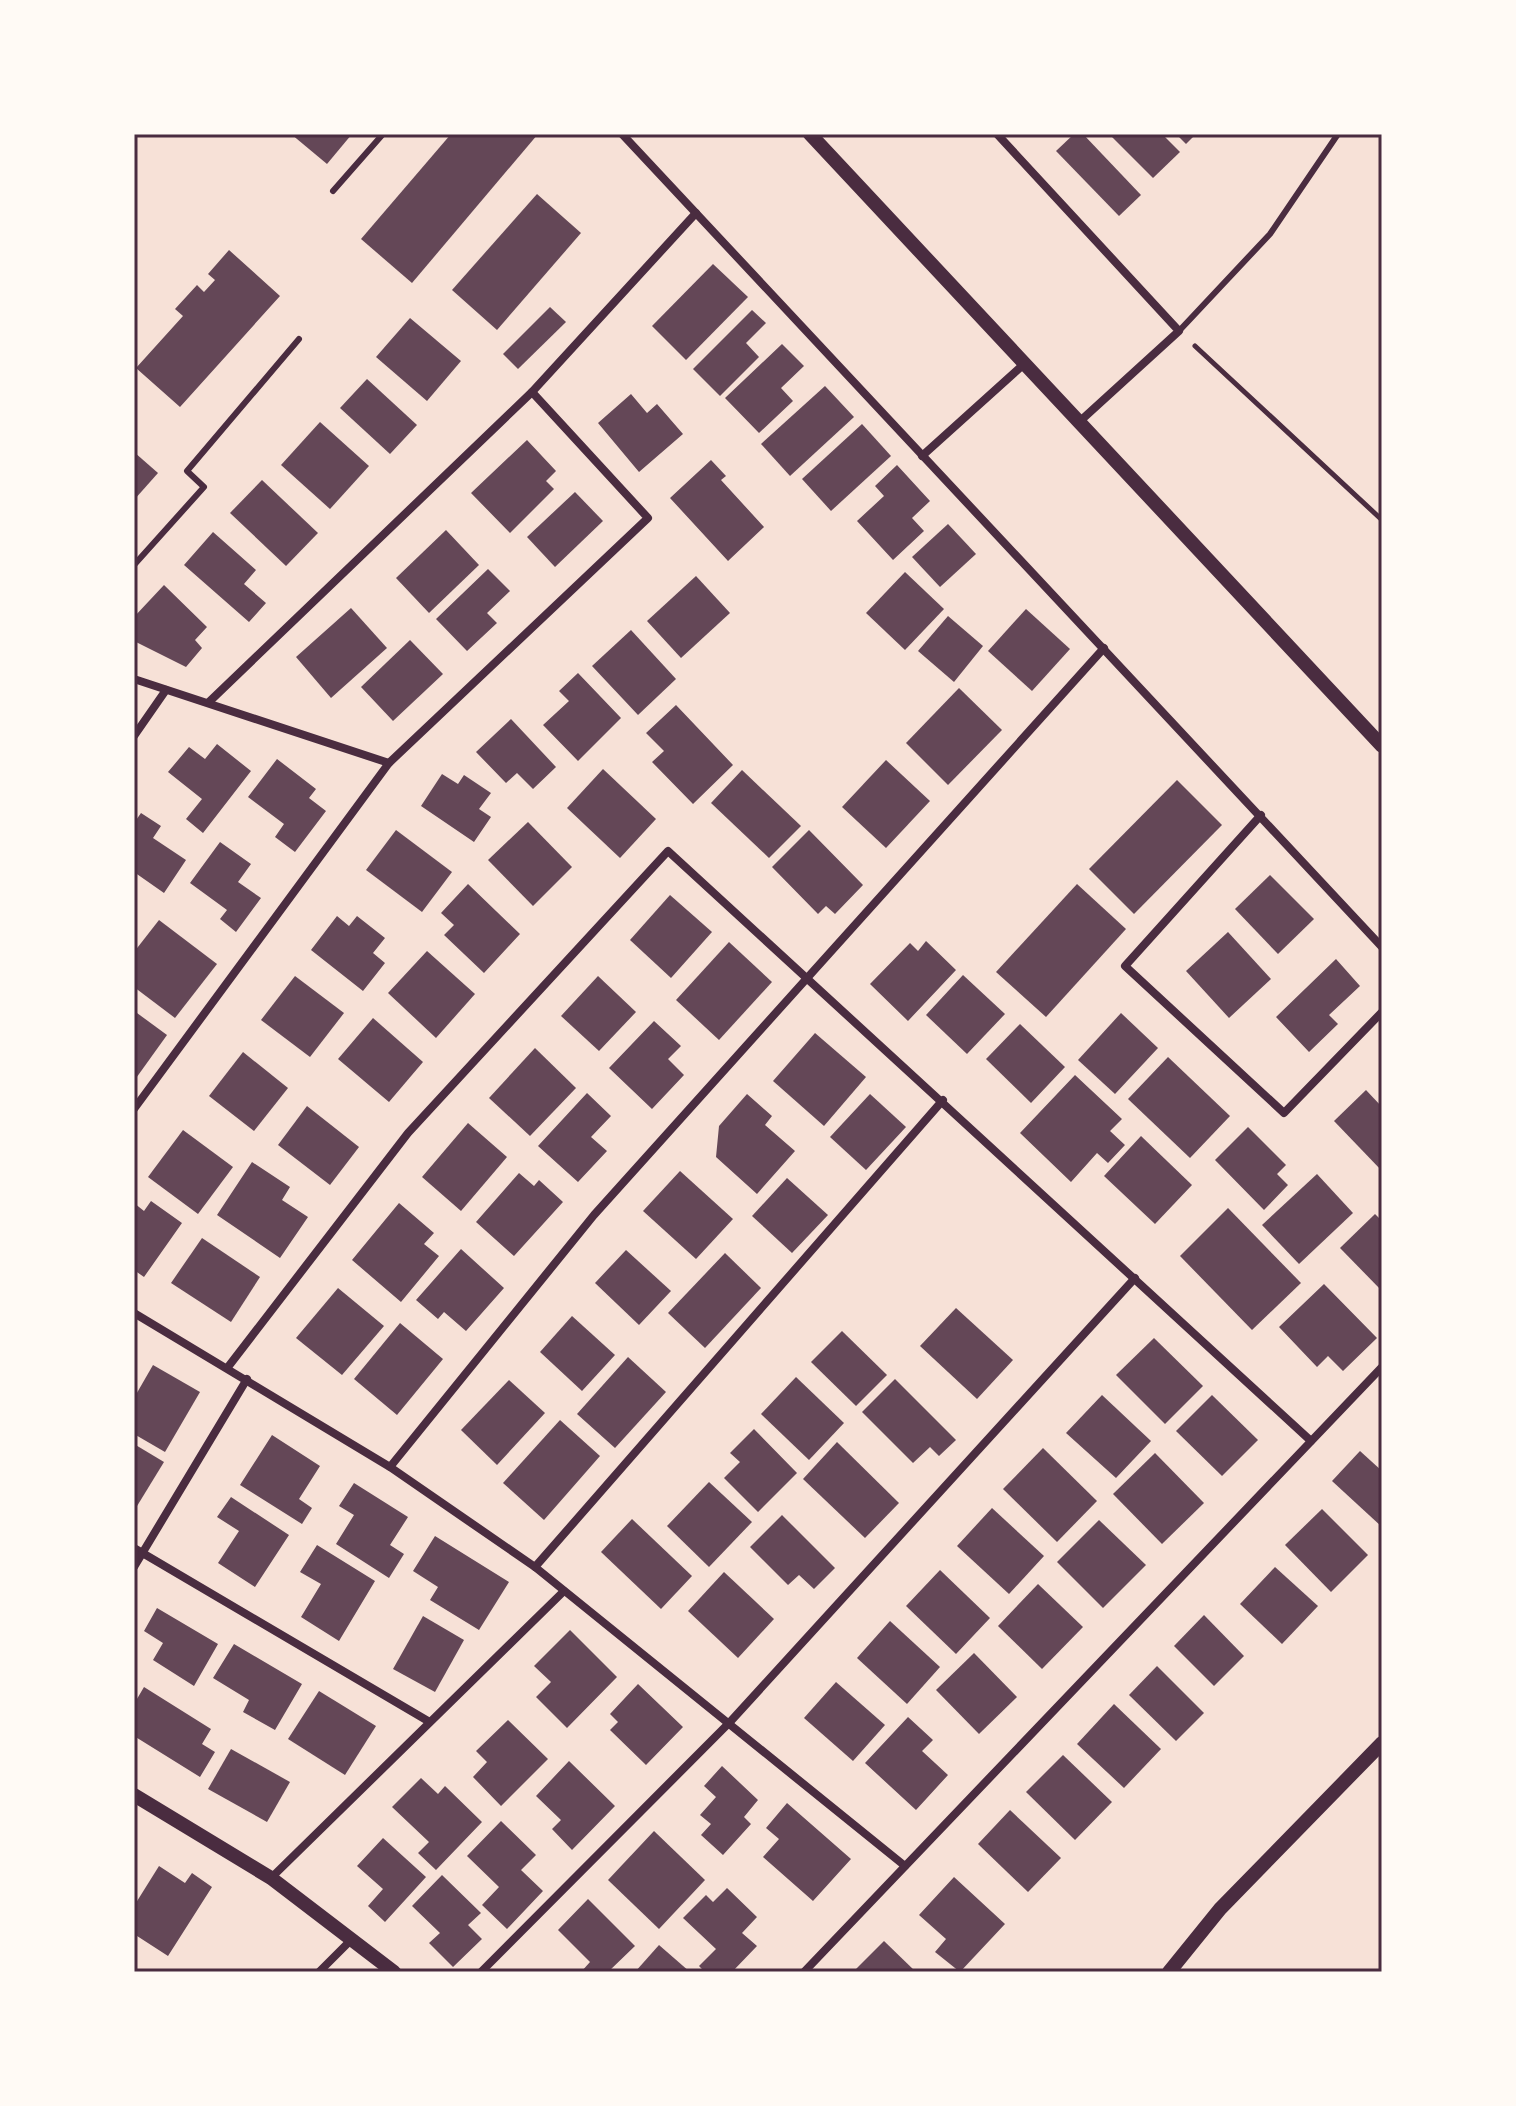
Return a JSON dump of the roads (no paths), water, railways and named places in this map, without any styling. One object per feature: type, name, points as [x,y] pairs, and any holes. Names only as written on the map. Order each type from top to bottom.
[{"type":"street","points":[[622,134],[1382,947]]},
{"type":"street","points":[[810,134],[1382,746]]},
{"type":"street","points":[[1000,135],[1179,331],[1078,423]]},
{"type":"street","points":[[209,702],[532,392],[696,213]]},
{"type":"street","points":[[922,456],[1023,365]]},
{"type":"street","points":[[134,1109],[389,763],[648,518],[532,392]]},
{"type":"street","points":[[390,1467],[594,1215],[1104,648]]},
{"type":"street","points":[[134,679],[389,763]]},
{"type":"street","points":[[134,736],[166,690]]},
{"type":"street","points":[[1261,815],[1125,966],[1284,1113],[1382,1012]]},
{"type":"street","points":[[228,1367],[408,1133],[668,851],[943,1100],[1311,1441]]},
{"type":"street","points":[[535,1567],[943,1100]]},
{"type":"street","points":[[481,1972],[730,1722],[1135,1278]]},
{"type":"street","points":[[134,1313],[390,1467],[535,1567],[905,1866]]},
{"type":"street","points":[[804,1972],[1382,1367]]},
{"type":"street","points":[[134,1567],[138,1550],[247,1379]]},
{"type":"street","points":[[138,1550],[428,1721]]},
{"type":"street","points":[[271,1878],[564,1591]]},
{"type":"street","points":[[1169,1972],[1220,1909],[1382,1743]]},
{"type":"street","points":[[134,1795],[271,1878],[394,1972]]},
{"type":"street","points":[[319,1972],[352,1939]]},
{"type":"lane","points":[[333,191],[383,134]]},
{"type":"lane","points":[[1179,331],[1270,234],[1338,134]]},
{"type":"lane","points":[[134,565],[204,487],[187,471],[299,339]]}]
